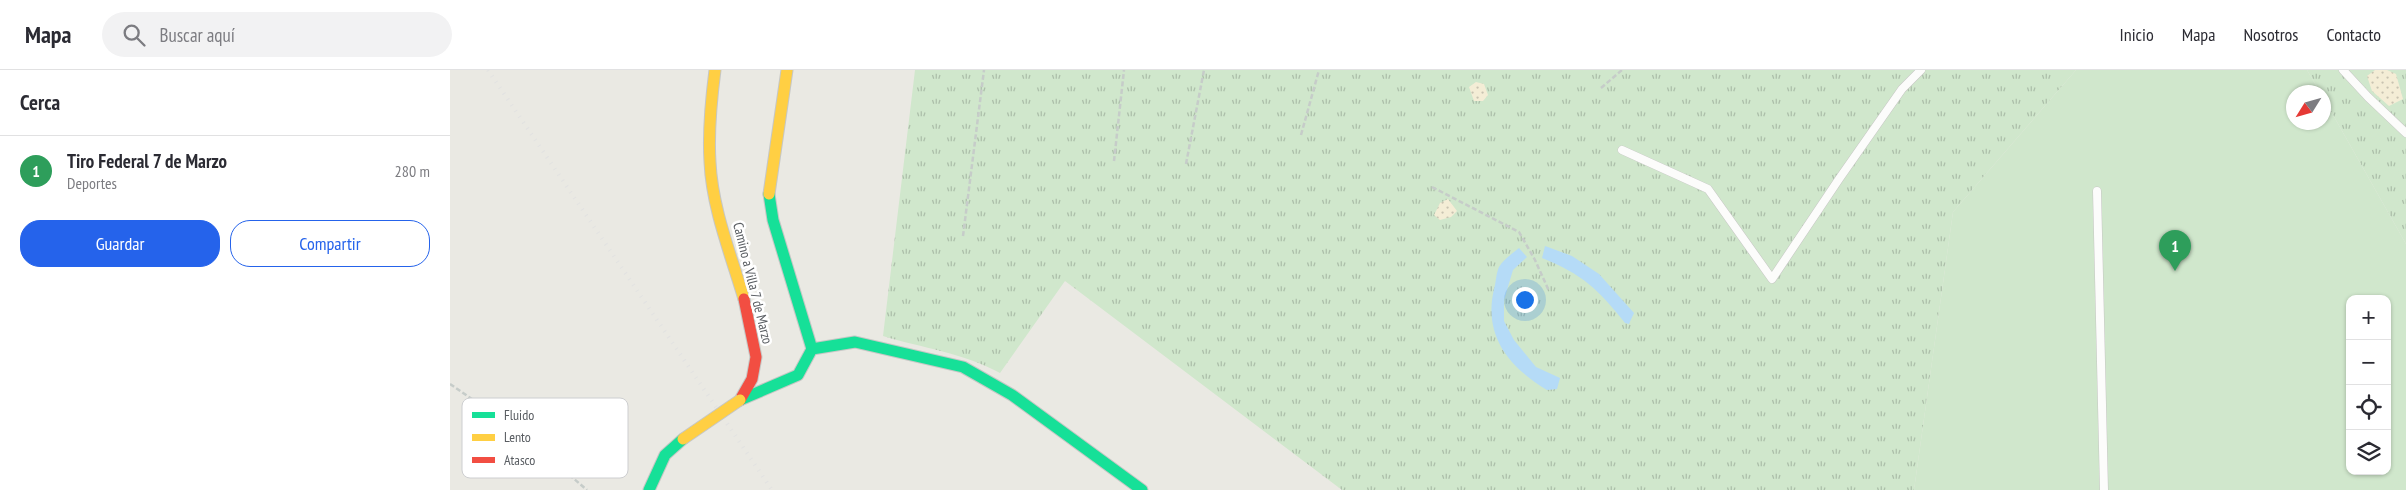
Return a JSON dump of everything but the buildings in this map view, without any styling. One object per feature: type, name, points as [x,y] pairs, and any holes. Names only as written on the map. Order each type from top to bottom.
[{"type":"street","name":"Camino a Villa 7 de Marzo","points":[[649,490],[665,454],[683,439],[740,400],[752,379],[756,357],[747,308],[718,206],[710,163],[710,110],[715,70]]},
{"type":"street","points":[[740,400],[798,375],[812,349],[773,220],[769,195],[787,70]]},
{"type":"street","points":[[812,349],[855,342],[963,367],[1012,395],[1142,490]]},
{"type":"lane","points":[[1622,150],[1708,189],[1772,280],[1838,179],[1902,89],[1921,70]]},
{"type":"lane","points":[[2343,70],[2406,133]]},
{"type":"lane","points":[[2096,191],[2104,490]]},
{"type":"path","points":[[963,236],[984,70]]},
{"type":"path","points":[[1114,161],[1124,70]]},
{"type":"path","points":[[1186,164],[1204,70]]},
{"type":"path","points":[[1301,136],[1319,70]]},
{"type":"path","points":[[1600,88],[1622,70]]},
{"type":"path","points":[[1432,186],[1519,232],[1549,290]]},
{"type":"path","points":[[450,384],[470,398]]},
{"type":"path","points":[[573,478],[587,490]]},
{"type":"green space","points":[[915,70],[2076,70],[1953,212],[1914,490],[1342,490],[1065,281],[1000,373],[972,360],[883,336]]},
{"type":"green space","points":[[2076,70],[2307,70],[2316,85],[2286,85],[2286,130],[2331,130],[2331,111],[2406,244],[2406,490],[1914,490],[1953,212]]},
{"type":"green space","points":[[2307,70],[2406,70],[2406,244],[2331,111],[2331,85],[2316,85]]},
{"type":"sand","points":[[2375,70],[2387,70],[2396,74],[2403,99],[2389,106],[2372,91],[2367,76]]},
{"type":"sand","points":[[1476,82],[1484,84],[1488,95],[1483,101],[1474,101],[1469,87]]},
{"type":"sand","points":[[1448,199],[1457,211],[1451,217],[1440,220],[1434,215],[1440,203]]},
{"type":"water","points":[[1545,246],[1572,256],[1599,274],[1634,313],[1629,324],[1625,323],[1597,292],[1579,277],[1542,258]]},
{"type":"water","points":[[1519,248],[1527,257],[1513,270],[1504,300],[1504,321],[1514,340],[1536,367],[1560,378],[1557,389],[1547,390],[1521,371],[1502,348],[1496,336],[1492,321],[1492,306],[1497,272],[1503,262]]},
{"type":"railway","points":[[488,70],[772,490]]},
{"type":"traffic: fast","points":[[740,400],[798,375],[812,349],[773,220],[769,194]]},
{"type":"traffic: fast","points":[[812,349],[855,342],[963,367],[1012,395],[1142,490]]},
{"type":"traffic: fast","points":[[649,490],[665,455],[683,439]]},
{"type":"traffic: slow","points":[[715,70],[709,150],[714,197],[744,299]]},
{"type":"traffic: slow","points":[[769,194],[787,70]]},
{"type":"traffic: slow","points":[[683,439],[740,400]]},
{"type":"traffic: jam","points":[[740,400],[752,379],[756,357],[744,299]]},
{"type":"place","name":"Tiro Federal 7 de Marzo","points":[[2175,271]]}]
